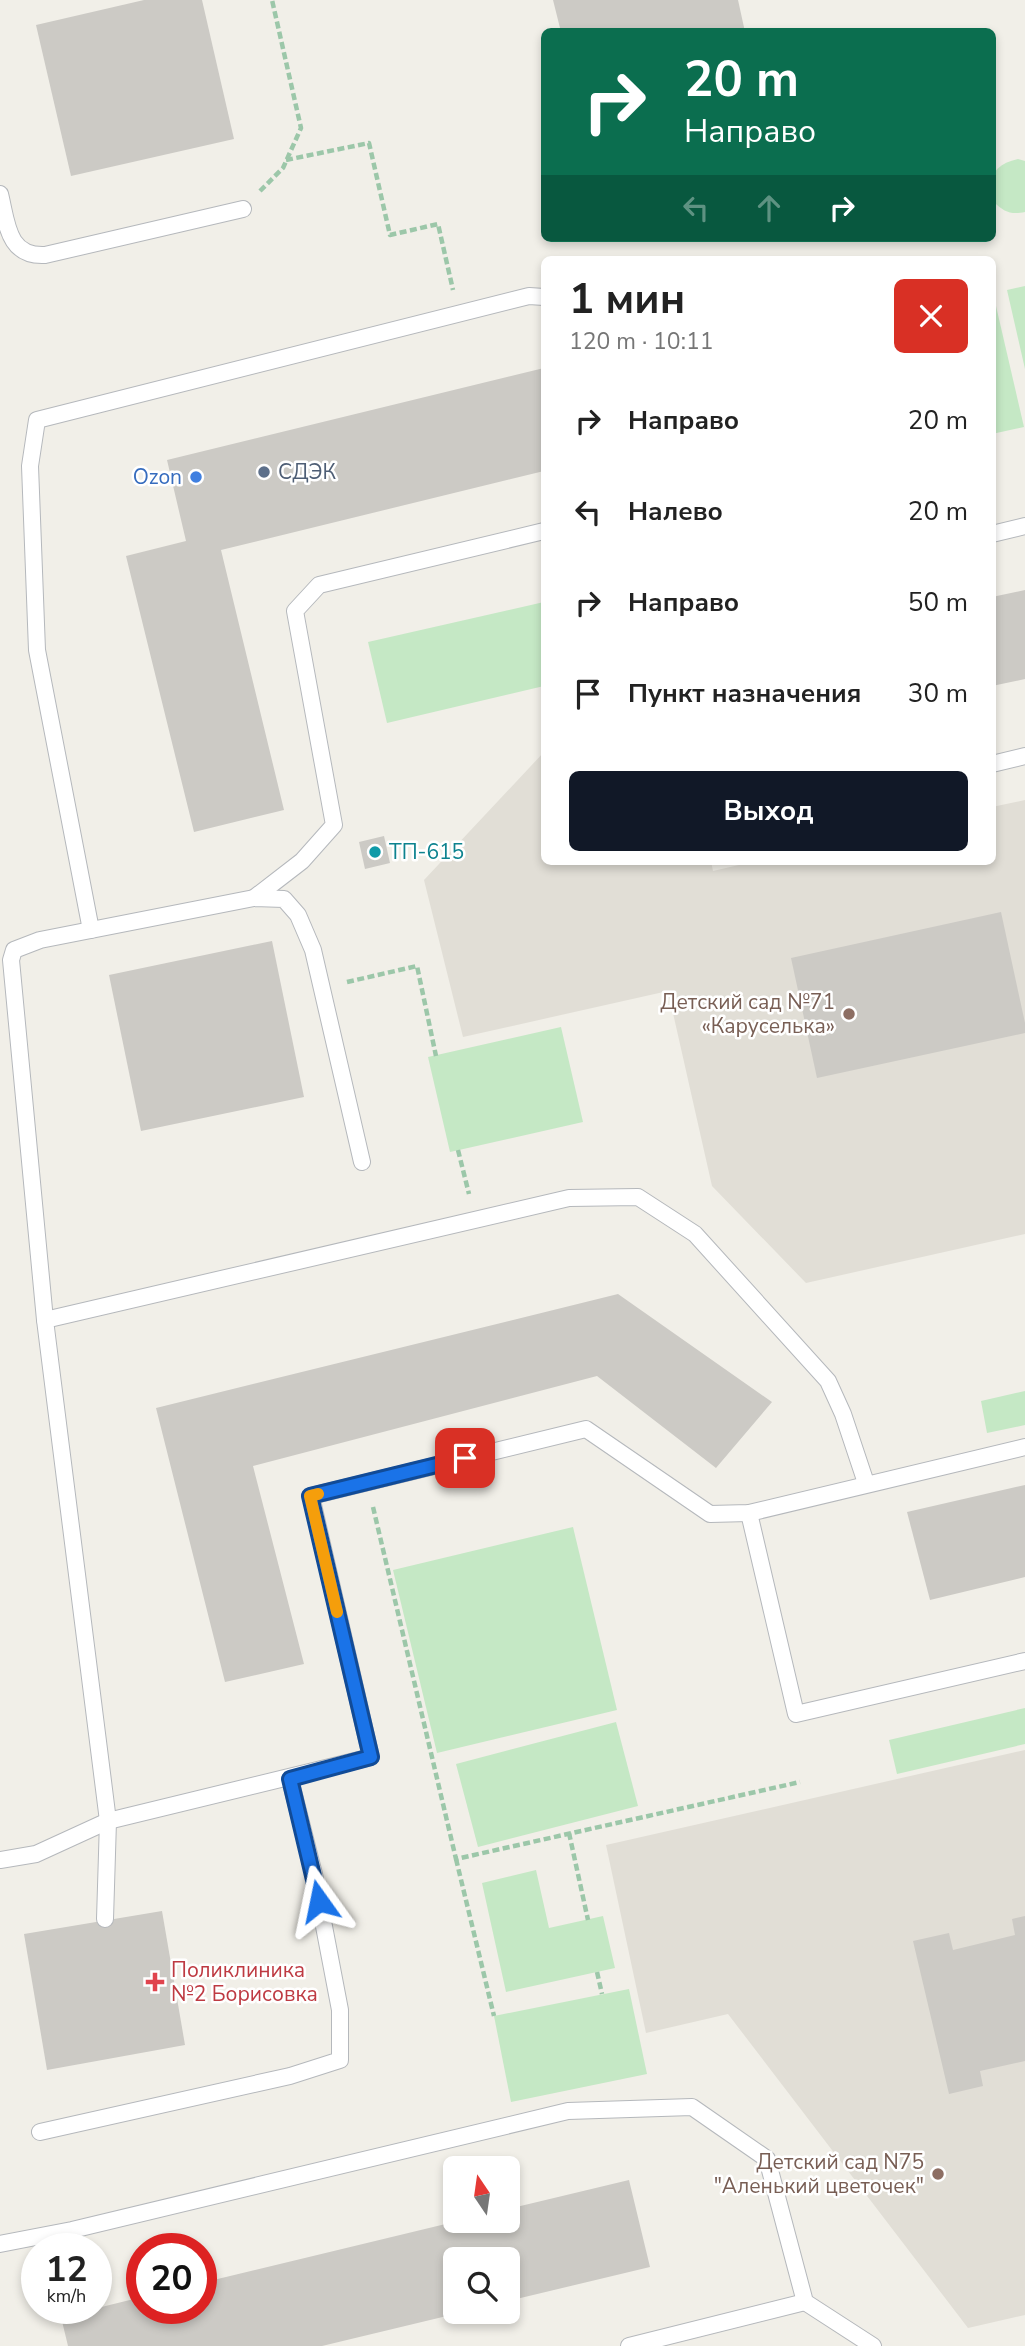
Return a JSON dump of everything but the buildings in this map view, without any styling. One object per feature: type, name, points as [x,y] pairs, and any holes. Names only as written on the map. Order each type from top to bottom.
[{"type":"lane","points":[[0,194],[10,237],[15,245],[34,255],[45,255],[243,209]]},
{"type":"lane","points":[[91,930],[37,650],[30,466],[37,420],[529,296],[541,298]]},
{"type":"lane","points":[[996,533],[1025,526]]},
{"type":"lane","points":[[254,898],[302,861],[334,825],[295,611],[319,585],[541,532]]},
{"type":"lane","points":[[996,763],[1025,756]]},
{"type":"lane","points":[[105,1919],[108,1821],[45,1320],[11,960],[14,950],[91,930],[254,898],[284,899],[298,915],[313,950],[362,1162]]},
{"type":"lane","points":[[45,1320],[569,1198],[638,1197],[695,1234],[828,1381],[844,1414],[866,1483]]},
{"type":"lane","points":[[0,1860],[36,1854],[108,1821],[290,1779],[371,1757],[310,1496],[586,1429],[710,1514],[749,1513],[1025,1447]]},
{"type":"lane","points":[[749,1513],[796,1714],[1025,1661]]},
{"type":"lane","points":[[40,2132],[290,2076],[340,2060],[340,2010],[314,1874],[290,1779]]},
{"type":"lane","points":[[0,2244],[72,2230],[568,2112],[692,2107],[767,2158],[805,2302],[873,2346]]},
{"type":"lane","points":[[634,2345],[805,2302]]},
{"type":"path","points":[[243,209],[283,167],[301,128],[272,0]]},
{"type":"path","points":[[286,160],[369,143],[390,235],[438,224],[459,313]]},
{"type":"path","points":[[322,987],[417,966],[436,1056]]},
{"type":"path","points":[[458,1150],[470,1198]]},
{"type":"path","points":[[367,1482],[494,2016]]},
{"type":"path","points":[[456,1858],[800,1782]]},
{"type":"path","points":[[569,1833],[588,1920]]},
{"type":"path","points":[[597,1972],[602,1994]]},
{"type":"shaded area","name":"Детский сад №71 «Каруселька»","points":[[541,755],[541,865],[712,865],[713,871],[739,865],[996,865],[996,806],[1025,800],[1025,1234],[806,1283],[712,1186],[668,991],[463,1037],[424,880]]},
{"type":"shaded area","name":"Детский сад N75 \"Аленький цветочек\"","points":[[1025,1750],[1025,2315],[968,2328],[728,2014],[646,2033],[606,1845]]},
{"type":"green space","points":[[1010,161],[1025,161],[1025,212],[1012,213],[996,203],[996,170]]},
{"type":"green space","points":[[1025,286],[1025,369],[1007,290]]},
{"type":"green space","points":[[996,306],[1024,427],[996,433]]},
{"type":"green space","points":[[541,603],[541,687],[387,723],[368,642]]},
{"type":"green space","points":[[561,1027],[583,1122],[450,1152],[428,1057]]},
{"type":"green space","points":[[1025,1391],[1025,1425],[987,1433],[981,1401]]},
{"type":"green space","points":[[573,1527],[617,1710],[437,1753],[393,1570]]},
{"type":"green space","points":[[1025,1708],[1025,1744],[897,1774],[889,1740]]},
{"type":"green space","points":[[616,1722],[638,1806],[478,1847],[456,1764]]},
{"type":"green space","points":[[536,1870],[549,1928],[603,1916],[615,1968],[506,1992],[482,1883]]},
{"type":"green space","points":[[629,1989],[647,2074],[511,2102],[494,2016]]},
{"type":"slow traffic","points":[[318,1494],[310,1496],[337,1612]]},
{"type":"place","name":"СДЭК","points":[[264,472]]},
{"type":"place","name":"Ozon","points":[[196,477]]},
{"type":"place","name":"ТП-615","points":[[375,852]]},
{"type":"place","name":"Детский сад №71 «Каруселька»","points":[[849,1014]]},
{"type":"place","name":"Поликлиника №2 Борисовка","points":[[155,1982]]},
{"type":"place","name":"Детский сад N75 \"Аленький цветочек\"","points":[[938,2174]]},
{"type":"route","points":[[319,1901],[290,1779],[371,1757],[310,1496],[465,1458]]}]
